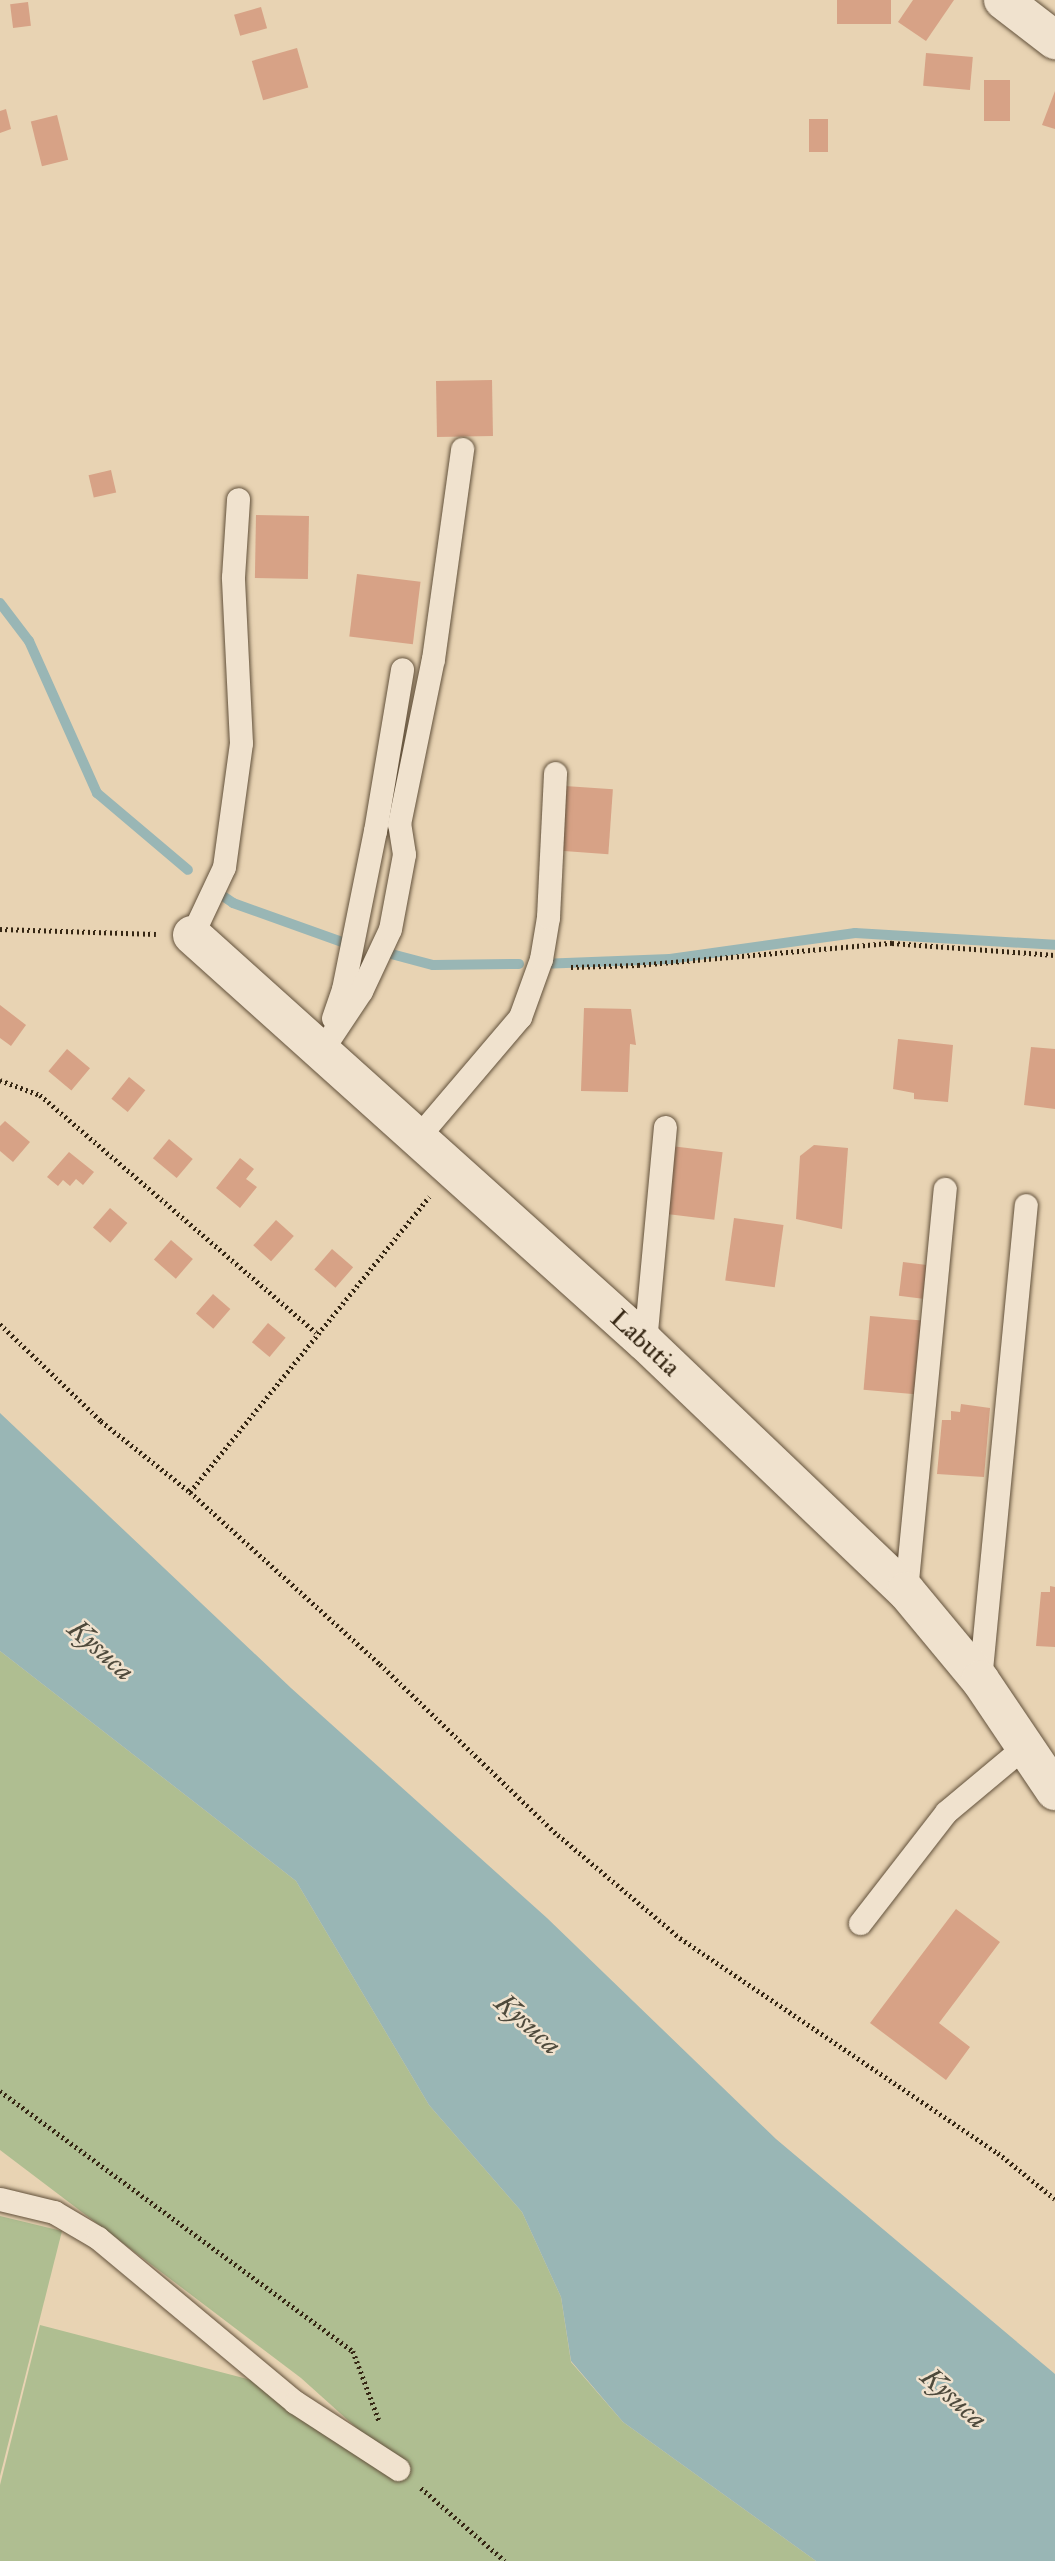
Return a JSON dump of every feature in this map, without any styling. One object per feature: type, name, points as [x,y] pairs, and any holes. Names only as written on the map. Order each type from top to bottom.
[{"type":"street","points":[[1003,0],[1055,40]]},
{"type":"street","name":"Labutia","points":[[192,934],[645,1342],[906,1591],[980,1680],[1055,1791]]},
{"type":"lane","points":[[321,1051],[361,991],[390,929],[404,854],[399,824],[433,659],[462,449]]},
{"type":"lane","points":[[192,934],[224,867],[241,743],[233,577],[238,499]]},
{"type":"lane","points":[[321,1051],[343,989],[402,668]]},
{"type":"lane","points":[[417,1138],[520,1017],[537,969],[548,916],[555,773]]},
{"type":"lane","points":[[645,1342],[664,1127]]},
{"type":"lane","points":[[906,1591],[945,1189]]},
{"type":"lane","points":[[980,1680],[1026,1205]]},
{"type":"lane","points":[[860,1923],[946,1812],[1025,1745]]},
{"type":"lane","points":[[0,2199],[54,2212],[98,2238],[295,2402],[398,2469]]},
{"type":"path","points":[[0,929],[192,934]]},
{"type":"path","points":[[537,969],[892,943],[1055,955]]},
{"type":"path","points":[[0,1080],[40,1094],[316,1332]]},
{"type":"path","points":[[190,1492],[316,1332],[452,1170]]},
{"type":"path","points":[[0,1324],[101,1421],[190,1492],[380,1664],[558,1835],[680,1938],[998,2153],[1055,2199]]},
{"type":"path","points":[[0,2091],[353,2351],[398,2469],[505,2561]]},
{"type":"green space","points":[[0,1651],[296,1881],[429,2105],[522,2212],[561,2297],[571,2362],[623,2422],[816,2561],[0,2561],[0,2485],[40,2325],[259,2382],[360,2431],[301,2378],[0,2150]]},
{"type":"green space","points":[[0,2216],[62,2231],[0,2476]]},
{"type":"water","name":"Kysuca","points":[[0,1413],[291,1688],[547,1918],[776,2139],[1055,2374],[1055,2561],[816,2561],[623,2422],[571,2361],[561,2297],[522,2212],[429,2105],[296,1881],[0,1651]]},
{"type":"building","points":[[837,0],[891,0],[891,24],[837,24]]},
{"type":"building","points":[[913,0],[954,0],[926,41],[898,22]]},
{"type":"building","points":[[28,2],[31,26],[13,28],[10,4]]},
{"type":"building","points":[[261,7],[267,28],[240,36],[234,15]]},
{"type":"building","points":[[297,48],[308,87],[263,100],[252,61]]},
{"type":"building","points":[[926,53],[973,57],[970,90],[923,86]]},
{"type":"building","points":[[984,80],[1010,80],[1010,121],[984,121]]},
{"type":"building","points":[[1055,91],[1055,129],[1042,125]]},
{"type":"building","points":[[6,109],[11,129],[0,133],[0,111]]},
{"type":"building","points":[[57,115],[68,160],[42,166],[31,122]]},
{"type":"building","points":[[809,119],[828,119],[828,152],[809,152]]},
{"type":"building","points":[[492,380],[493,436],[437,437],[436,381]]},
{"type":"building","points":[[111,470],[116,492],[94,498],[89,475]]},
{"type":"building","points":[[256,515],[309,516],[308,579],[255,578]]},
{"type":"building","points":[[357,574],[421,582],[413,644],[349,637]]},
{"type":"building","points":[[565,786],[613,789],[608,854],[560,851]]},
{"type":"building","points":[[0,1005],[26,1025],[11,1046],[0,1038]]},
{"type":"building","points":[[584,1008],[631,1009],[636,1045],[630,1044],[628,1092],[581,1091]]},
{"type":"building","points":[[898,1039],[953,1045],[948,1102],[914,1099],[914,1093],[893,1089]]},
{"type":"building","points":[[1031,1047],[1055,1049],[1055,1109],[1024,1105]]},
{"type":"building","points":[[67,1049],[90,1068],[71,1090],[48,1071]]},
{"type":"building","points":[[129,1077],[145,1090],[128,1112],[111,1099]]},
{"type":"building","points":[[5,1121],[30,1142],[13,1162],[0,1151],[0,1126]]},
{"type":"building","points":[[169,1139],[193,1159],[177,1178],[153,1158]]},
{"type":"building","points":[[814,1145],[848,1148],[842,1229],[796,1219],[800,1156]]},
{"type":"building","points":[[671,1146],[723,1152],[714,1220],[663,1213]]},
{"type":"building","points":[[69,1152],[94,1172],[83,1185],[76,1179],[70,1186],[63,1180],[58,1186],[47,1177]]},
{"type":"building","points":[[240,1158],[254,1169],[246,1179],[257,1187],[240,1208],[216,1188]]},
{"type":"building","points":[[110,1208],[127,1223],[110,1243],[93,1228]]},
{"type":"building","points":[[734,1218],[784,1225],[775,1287],[725,1280]]},
{"type":"building","points":[[276,1220],[294,1236],[271,1261],[253,1245]]},
{"type":"building","points":[[171,1240],[193,1259],[176,1279],[154,1260]]},
{"type":"building","points":[[332,1249],[353,1267],[335,1288],[314,1269]]},
{"type":"building","points":[[903,1262],[927,1265],[923,1299],[899,1296]]},
{"type":"building","points":[[213,1294],[230,1309],[213,1329],[196,1314]]},
{"type":"building","points":[[870,1316],[922,1321],[915,1394],[864,1390]]},
{"type":"building","points":[[268,1323],[286,1338],[270,1357],[252,1342]]},
{"type":"building","points":[[961,1404],[990,1408],[984,1477],[937,1474],[942,1420],[951,1420],[951,1411],[960,1412]]},
{"type":"building","points":[[1050,1586],[1055,1587],[1055,1647],[1036,1646],[1041,1592],[1050,1592]]},
{"type":"building","points":[[956,1909],[1000,1942],[939,2023],[970,2047],[946,2080],[870,2023]]},
{"type":"waterway","points":[[0,603],[29,641],[97,793],[188,870]]},
{"type":"waterway","points":[[214,890],[233,903],[353,946]]},
{"type":"waterway","points":[[540,964],[670,959],[855,933],[1055,945]]},
{"type":"waterway","points":[[380,951],[433,965],[519,964]]}]
